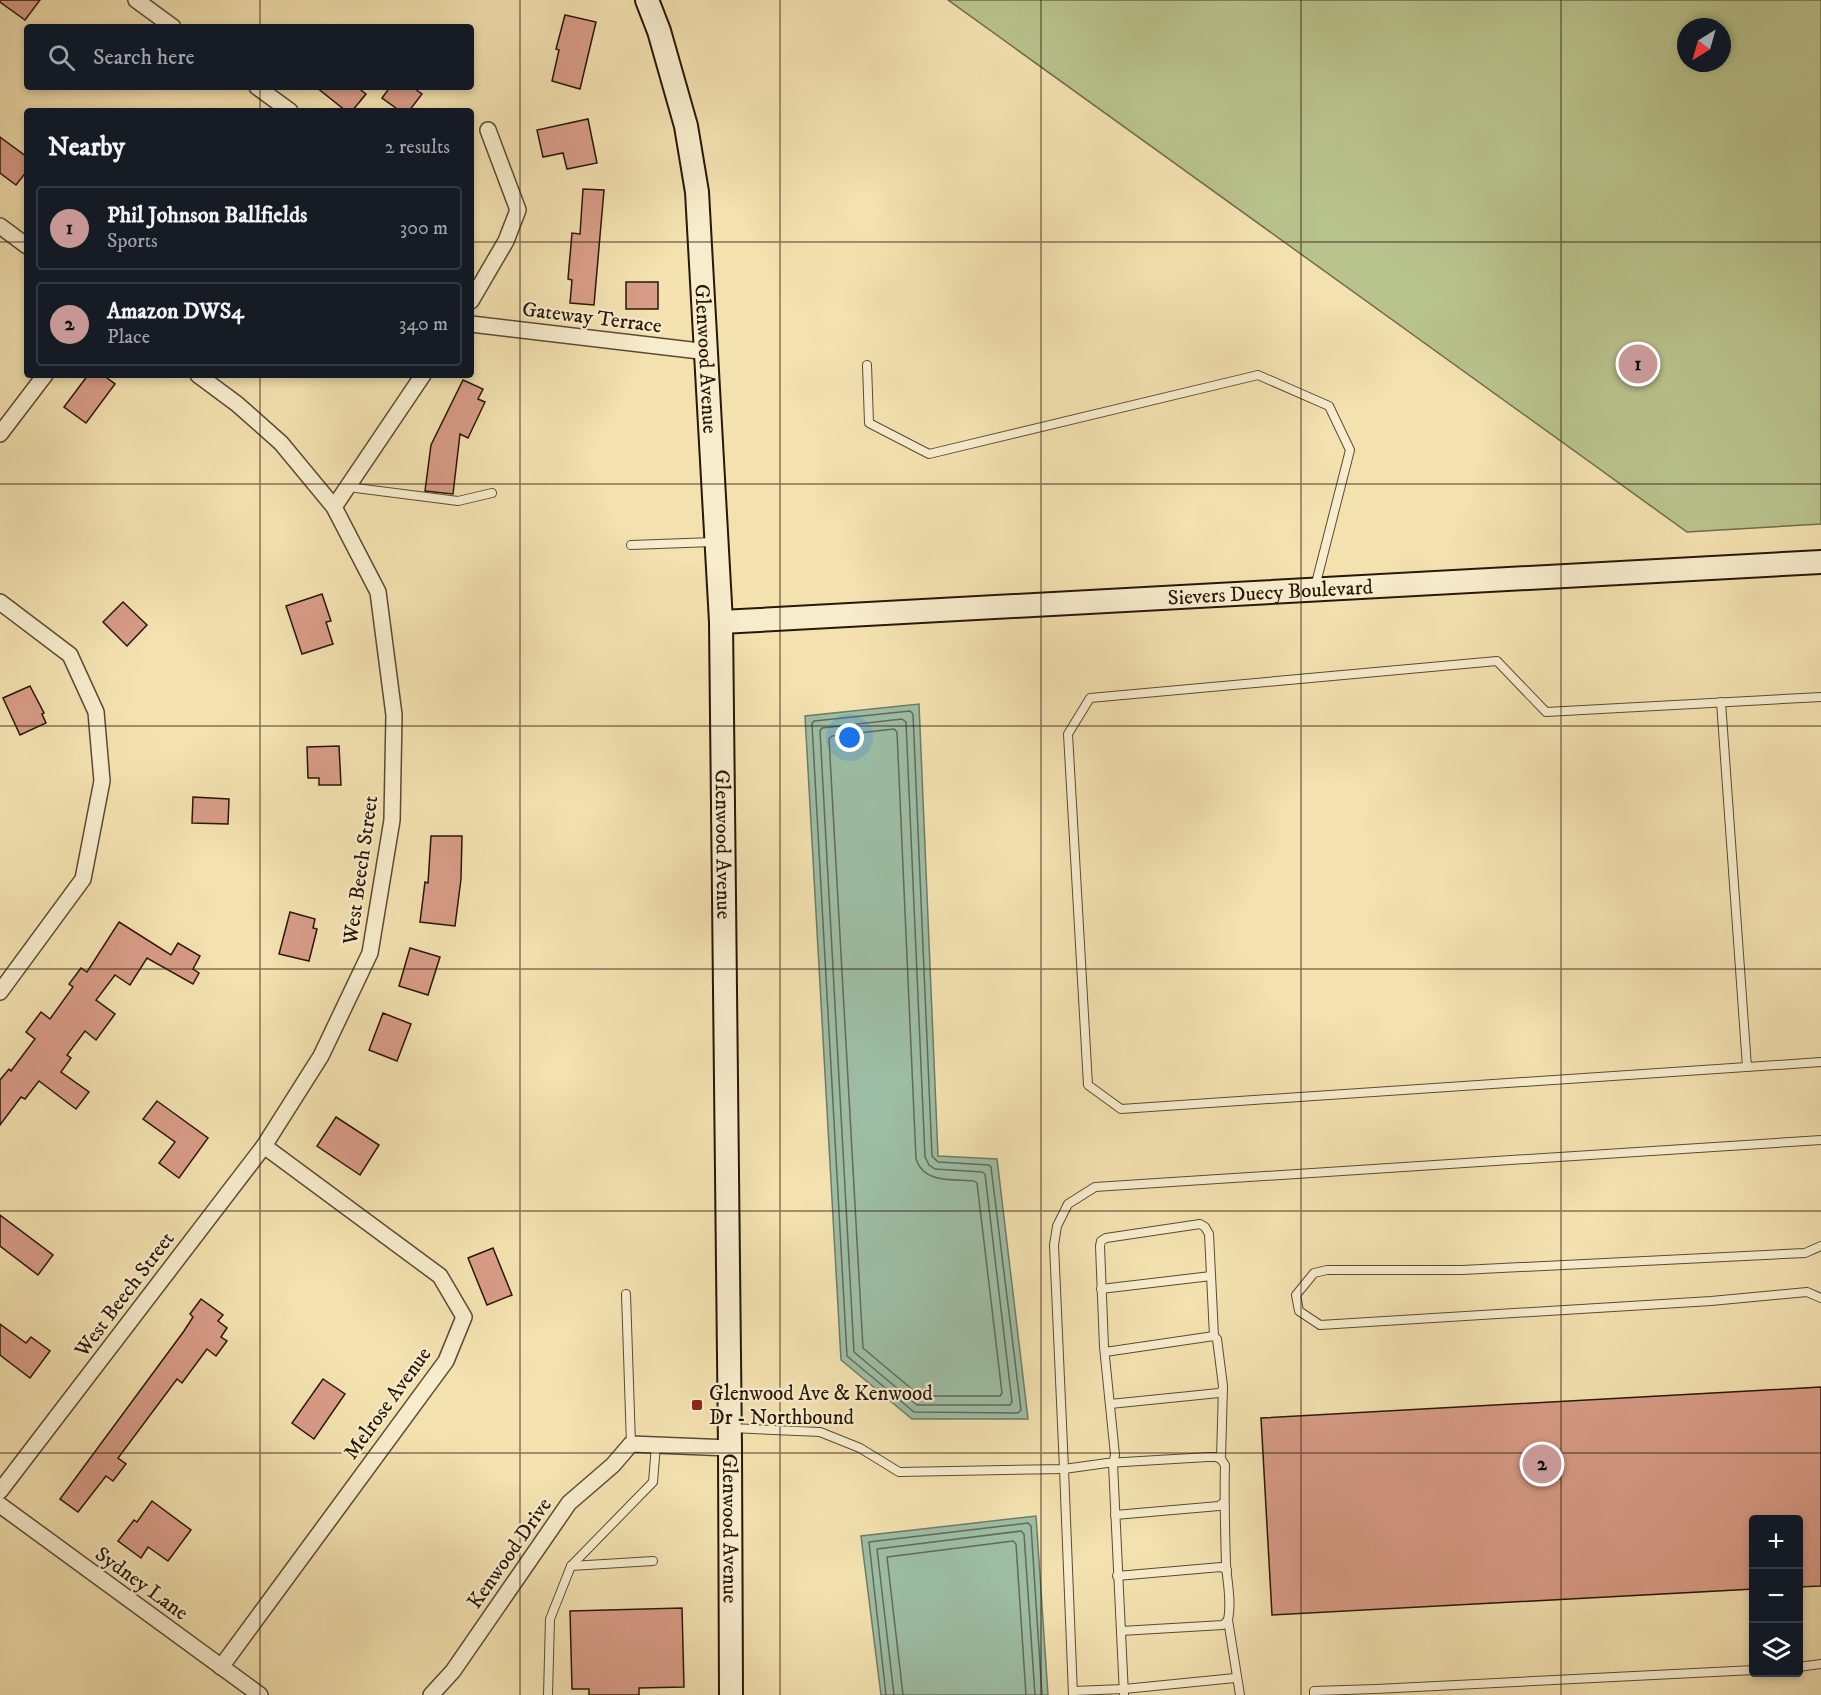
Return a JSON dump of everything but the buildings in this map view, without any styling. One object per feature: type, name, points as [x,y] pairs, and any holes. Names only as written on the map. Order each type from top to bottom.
[{"type":"street","points":[[136,0],[169,24]]},
{"type":"street","name":"Glenwood Avenue","points":[[647,0],[659,31],[686,126],[697,192],[708,352],[721,622],[731,1695]]},
{"type":"street","points":[[261,90],[286,108]]},
{"type":"street","points":[[474,296],[506,241],[518,210],[488,130]]},
{"type":"street","points":[[0,226],[24,244]]},
{"type":"street","name":"Gateway Terrace","points":[[474,324],[708,352]]},
{"type":"street","points":[[0,434],[43,378]]},
{"type":"street","name":"West Beech Street","points":[[0,1491],[264,1146],[321,1056],[370,953],[392,820],[394,715],[378,592],[334,507],[281,443],[237,404],[202,378]]},
{"type":"street","points":[[334,507],[421,378]]},
{"type":"street","name":"Sievers Duecy Boulevard","points":[[721,622],[1821,562]]},
{"type":"street","points":[[0,602],[70,655],[96,712],[102,781],[83,879],[0,992]]},
{"type":"street","name":"Melrose Avenue","points":[[221,1667],[446,1360],[464,1317],[440,1275],[264,1146]]},
{"type":"street","points":[[631,1444],[656,1445],[730,1438]]},
{"type":"street","name":"Kenwood Drive","points":[[431,1695],[453,1671],[569,1503],[613,1465],[631,1444]]},
{"type":"street","name":"Sydney Lane","points":[[0,1505],[260,1695]]},
{"type":"lane","points":[[867,365],[869,423],[929,454],[1257,375],[1329,406],[1350,450],[1314,589]]},
{"type":"lane","points":[[347,486],[458,501],[492,493]]},
{"type":"lane","points":[[631,545],[717,542]]},
{"type":"lane","points":[[1821,696],[1546,712],[1497,661],[1090,698],[1068,734],[1088,1085],[1121,1109],[1821,1062]]},
{"type":"lane","points":[[1720,702],[1747,1066]]},
{"type":"lane","points":[[1235,1678],[1124,1692],[1073,1693],[1054,1245],[1057,1226],[1068,1204],[1095,1187],[1821,1140]]},
{"type":"lane","points":[[1124,1692],[1113,1464],[1115,1455],[1105,1352],[1101,1241],[1112,1237],[1200,1224],[1209,1234],[1214,1336],[1217,1339],[1222,1390],[1221,1459]]},
{"type":"lane","points":[[1821,1246],[1805,1253],[1675,1260],[1462,1270],[1327,1270],[1314,1273],[1296,1295],[1299,1311],[1320,1325],[1711,1301],[1808,1292],[1821,1298]]},
{"type":"lane","points":[[1101,1289],[1211,1276]]},
{"type":"lane","points":[[626,1294],[631,1444]]},
{"type":"lane","points":[[1105,1352],[1214,1336]]},
{"type":"lane","points":[[1110,1404],[1219,1393],[1222,1390]]},
{"type":"lane","points":[[730,1438],[820,1432],[860,1448],[899,1472],[1064,1469],[1216,1456],[1226,1465],[1223,1503],[1230,1612],[1228,1620],[1239,1695]]},
{"type":"lane","points":[[548,1695],[550,1618],[571,1566],[653,1482],[656,1445]]},
{"type":"lane","points":[[1115,1515],[1219,1506],[1223,1503]]},
{"type":"lane","points":[[571,1566],[653,1560]]},
{"type":"lane","points":[[1118,1576],[1221,1567],[1227,1570]]},
{"type":"lane","points":[[1120,1631],[1223,1625],[1228,1620]]},
{"type":"lane","points":[[1803,1666],[1821,1664]]},
{"type":"lane","points":[[1314,1695],[1314,1691],[1329,1690],[1749,1670]]},
{"type":"shaded area","points":[[948,0],[1821,0],[1821,524],[1687,532]]},
{"type":"water","points":[[919,704],[938,1156],[997,1159],[1028,1419],[912,1419],[841,1360],[805,716]]},
{"type":"water","points":[[1036,1516],[1048,1695],[881,1695],[861,1536]]},
{"type":"place","name":"Phil Johnson Ballfields","points":[[1638,364]]},
{"type":"place","name":"Glenwood Ave & Kenwood Dr - Northbound","points":[[697,1405]]},
{"type":"place","name":"Amazon DWS4","points":[[1542,1464]]}]
